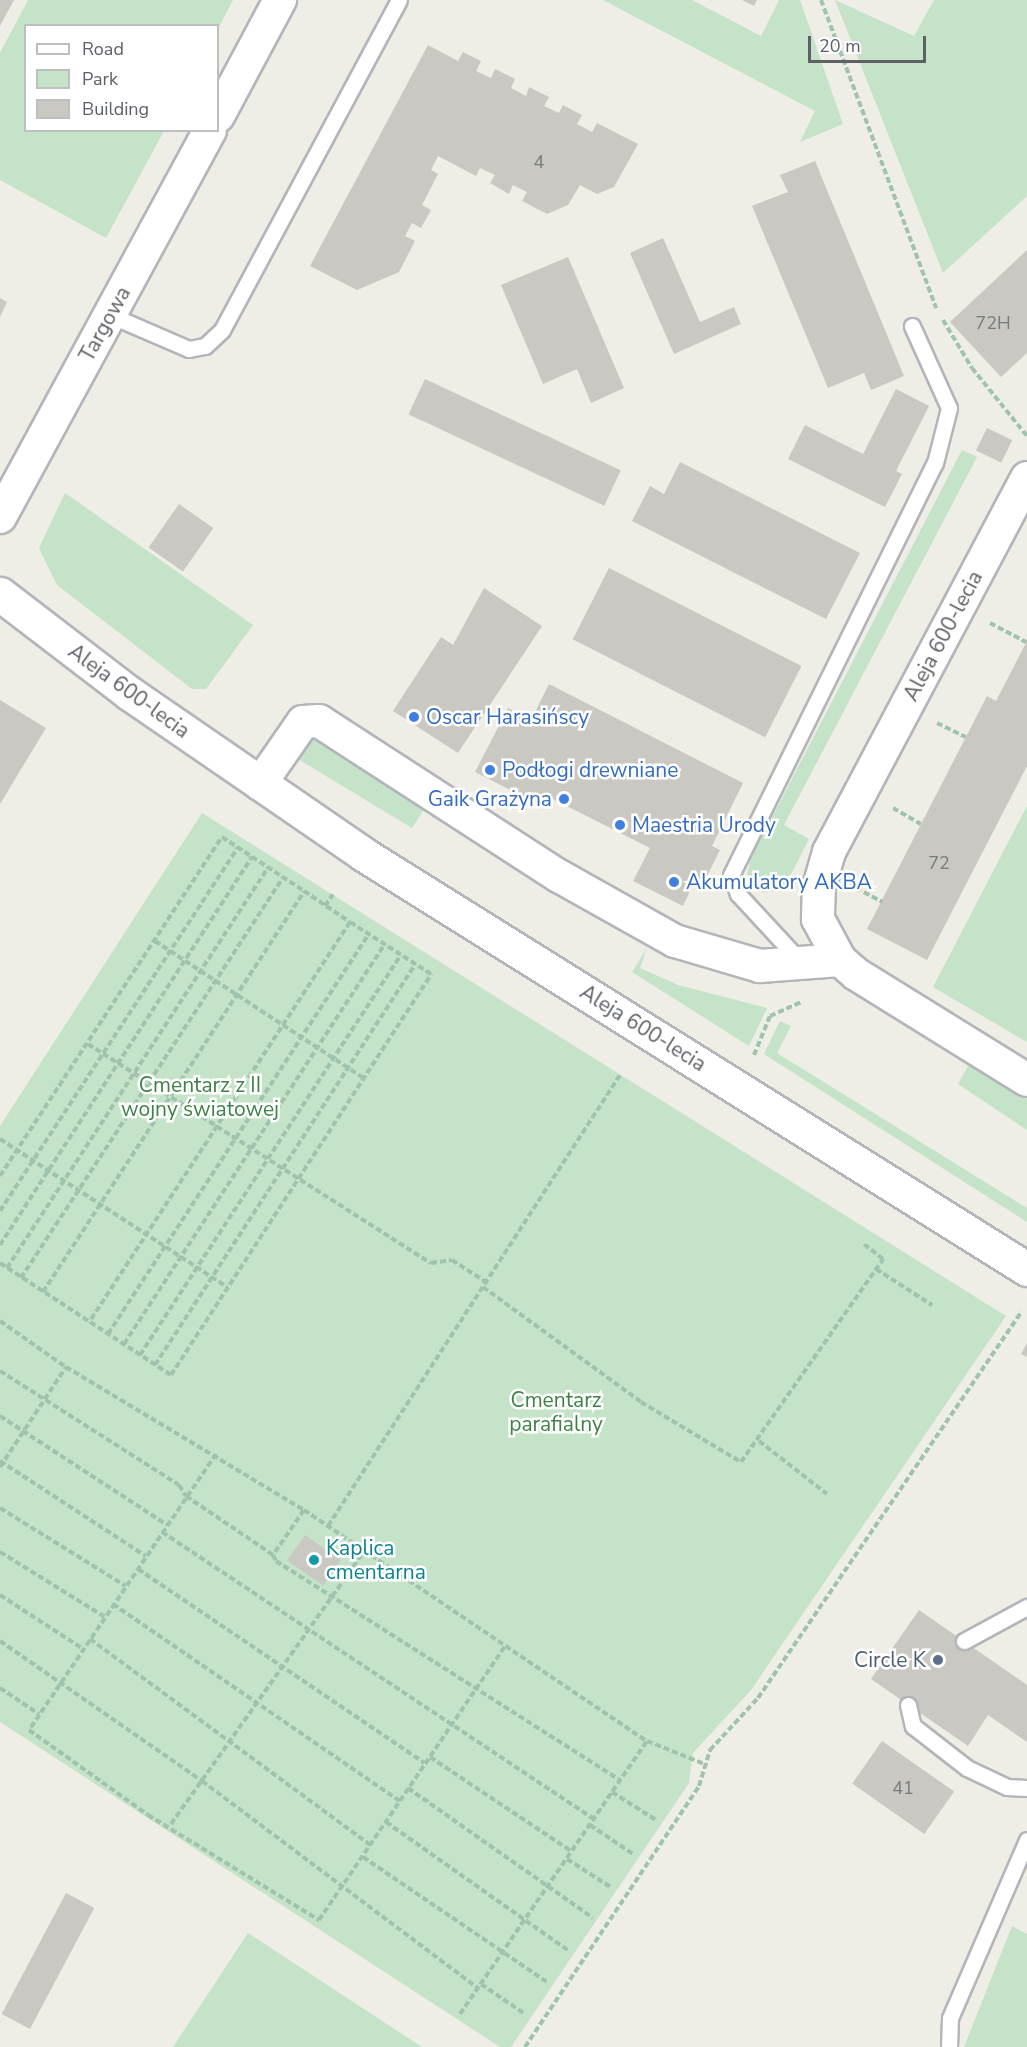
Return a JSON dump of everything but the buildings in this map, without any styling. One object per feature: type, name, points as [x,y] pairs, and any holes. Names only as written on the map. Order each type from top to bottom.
[{"type":"main road","name":"Aleja 600-lecia","points":[[0,594],[260,784],[1027,1269]]},
{"type":"street","points":[[219,114],[280,0]]},
{"type":"street","name":"Targowa","points":[[0,517],[209,132]]},
{"type":"street","name":"Aleja 600-lecia","points":[[1027,478],[829,852],[819,886],[818,919],[840,960],[1027,1080]]},
{"type":"street","points":[[260,784],[303,722],[320,721],[559,876],[675,941],[760,966],[840,960]]},
{"type":"lane","points":[[110,315],[189,349],[205,346],[222,330],[399,0]]},
{"type":"lane","points":[[801,962],[738,894],[731,875],[935,463],[949,408],[912,326]]},
{"type":"lane","points":[[964,1641],[1027,1607]]},
{"type":"lane","points":[[908,1705],[913,1726],[967,1768],[1007,1787],[1027,1788]]},
{"type":"lane","points":[[949,2047],[950,2018],[1027,1840]]},
{"type":"path","points":[[821,0],[934,305],[972,368],[1027,436]]},
{"type":"path","points":[[984,620],[1026,642]]},
{"type":"path","points":[[931,719],[966,737]]},
{"type":"path","points":[[887,805],[921,824]]},
{"type":"path","points":[[0,1176],[222,837],[430,974],[171,1375],[0,1263]]},
{"type":"path","points":[[0,1211],[238,847]]},
{"type":"path","points":[[0,1245],[252,857]]},
{"type":"path","points":[[7,1268],[268,867]]},
{"type":"path","points":[[21,1278],[283,877]]},
{"type":"path","points":[[846,883],[882,902]]},
{"type":"path","points":[[43,1292],[304,891]]},
{"type":"path","points":[[325,906],[333,894]]},
{"type":"path","points":[[90,1322],[350,922]]},
{"type":"path","points":[[108,1334],[369,934]]},
{"type":"path","points":[[155,941],[362,1077]]},
{"type":"path","points":[[124,1344],[385,944]]},
{"type":"path","points":[[140,1355],[401,954]]},
{"type":"path","points":[[155,1365],[415,964]]},
{"type":"path","points":[[753,1057],[770,1016],[802,1001]]},
{"type":"path","points":[[88,1044],[282,1171],[431,1263],[452,1260],[486,1282]]},
{"type":"path","points":[[328,1526],[620,1075]]},
{"type":"path","points":[[0,1139],[227,1287]]},
{"type":"path","points":[[483,1287],[641,1402],[735,1460],[747,1458],[883,1259],[864,1244]]},
{"type":"path","points":[[876,1269],[932,1305]]},
{"type":"path","points":[[525,2047],[699,1786],[711,1750],[758,1698],[1022,1311]]},
{"type":"path","points":[[0,1322],[66,1366],[216,1454],[304,1510],[647,1742],[707,1765]]},
{"type":"path","points":[[0,1467],[66,1366]]},
{"type":"path","points":[[0,1371],[179,1485],[186,1496],[273,1555],[478,1685],[620,1780]]},
{"type":"path","points":[[0,1416],[167,1525]]},
{"type":"path","points":[[759,1441],[827,1494]]},
{"type":"path","points":[[216,1454],[28,1730],[148,1815],[171,1824],[320,1920],[505,1646]]},
{"type":"path","points":[[2,1462],[146,1556]]},
{"type":"path","points":[[0,1508],[126,1586]]},
{"type":"path","points":[[273,1555],[304,1510]]},
{"type":"path","points":[[162,1532],[594,1819]]},
{"type":"path","points":[[171,1824],[364,1551]]},
{"type":"path","points":[[0,1552],[105,1617]]},
{"type":"path","points":[[138,1569],[425,1763]]},
{"type":"path","points":[[0,1595],[83,1649]]},
{"type":"path","points":[[114,1604],[400,1802]]},
{"type":"path","points":[[90,1639],[370,1845]]},
{"type":"path","points":[[0,1641],[63,1680],[480,1986],[525,2014]]},
{"type":"path","points":[[0,1688],[39,1714]]},
{"type":"path","points":[[460,2014],[647,1742]]},
{"type":"path","points":[[430,1757],[572,1851]]},
{"type":"path","points":[[408,1788],[593,1918]]},
{"type":"path","points":[[612,1792],[656,1820]]},
{"type":"path","points":[[386,1822],[570,1952]]},
{"type":"path","points":[[590,1825],[633,1854]]},
{"type":"path","points":[[362,1857],[501,1955],[547,1982]]},
{"type":"path","points":[[567,1859],[612,1888]]},
{"type":"green space","points":[[28,0],[233,0],[219,27],[219,24],[24,24],[24,132],[163,132],[106,238],[0,180],[0,53]]},
{"type":"green space","points":[[603,0],[692,0],[761,36],[779,0],[800,0],[843,124],[800,142],[815,111]]},
{"type":"green space","points":[[835,0],[914,36],[934,0],[1027,0],[1027,196],[943,273]]},
{"type":"green space","points":[[962,450],[977,457],[784,825],[809,839],[783,890],[763,893],[747,875],[751,858]]},
{"type":"green space","points":[[65,493],[253,625],[206,689],[192,689],[57,585],[39,548]]},
{"type":"green space","points":[[310,738],[426,806],[412,828],[288,753]]},
{"type":"green space","points":[[1027,806],[1027,1042],[933,987]]},
{"type":"green space","name":"Cmentarz parafialny","points":[[202,813],[1006,1316],[751,1690],[693,1753],[689,1783],[511,2047],[500,2047],[0,1722],[0,1126]]},
{"type":"green space","points":[[647,948],[640,968],[678,985],[767,1008],[749,1046],[632,972]]},
{"type":"green space","points":[[780,1021],[791,1026],[777,1053],[1027,1208],[1027,1222],[764,1054]]},
{"type":"green space","points":[[972,1059],[1027,1099],[1027,1130],[958,1084]]},
{"type":"green space","points":[[1012,1926],[1027,1934],[1027,2047],[964,2047]]},
{"type":"green space","points":[[248,1933],[422,2047],[173,2047]]},
{"type":"place","name":"Oscar Harasińscy","points":[[414,717]]},
{"type":"place","name":"Podłogi drewniane","points":[[490,770]]},
{"type":"place","name":"Gaik Grażyna","points":[[564,799]]},
{"type":"place","name":"Maestria Urody","points":[[620,825]]},
{"type":"place","name":"Akumulatory AKBA","points":[[674,882]]},
{"type":"place","name":"Kaplica cmentarna","points":[[314,1560]]},
{"type":"place","name":"Circle K","points":[[938,1660]]},
{"type":"park label","name":"Cmentarz z II wojny światowej","points":[[200,1097]]}]
